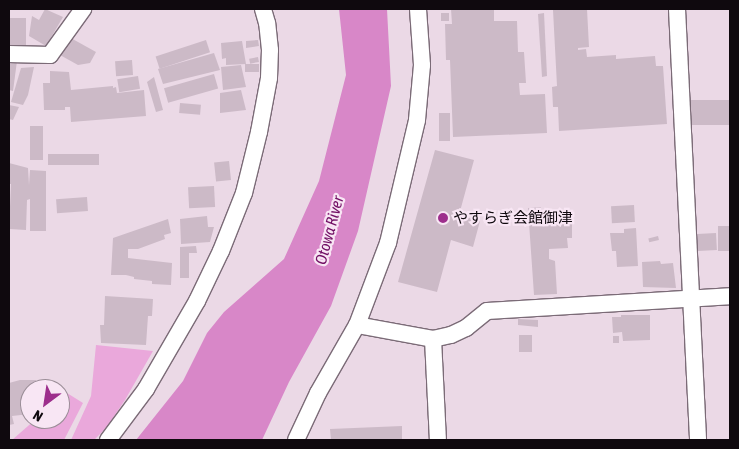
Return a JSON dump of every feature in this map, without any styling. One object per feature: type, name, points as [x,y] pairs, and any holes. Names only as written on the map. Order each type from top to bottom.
[{"type":"street","points":[[9,54],[50,55],[83,9]]},
{"type":"street","points":[[108,440],[146,389],[196,301],[221,251],[244,193],[259,132],[269,78],[270,50],[267,23],[263,9]]},
{"type":"street","points":[[296,440],[318,393],[357,325],[388,243],[418,120],[422,65],[418,9]]},
{"type":"street","points":[[677,9],[698,440]]},
{"type":"street","points":[[357,325],[434,339],[451,335],[466,328],[487,311],[730,296]]},
{"type":"street","points":[[434,339],[438,440]]},
{"type":"shaded area","points":[[96,345],[153,351],[125,400],[106,428],[94,440],[71,440],[91,396]]},
{"type":"shaded area","points":[[70,395],[83,403],[70,428]]},
{"type":"shaded area","points":[[25,429],[70,429],[64,440],[12,440]]},
{"type":"water","name":"Otowa River","points":[[339,9],[387,9],[391,86],[358,231],[331,306],[289,382],[262,440],[136,440],[183,381],[207,333],[224,312],[284,259],[319,181],[346,75]]},
{"type":"building","points":[[45,9],[63,17],[46,46],[29,36],[32,16],[39,20]]},
{"type":"building","points":[[451,9],[494,9],[494,21],[517,21],[518,52],[524,52],[526,83],[519,83],[520,95],[545,94],[547,133],[453,137],[450,60],[446,60],[445,24],[452,24]]},
{"type":"building","points":[[587,9],[589,47],[578,48],[578,50],[586,49],[587,57],[616,55],[616,59],[655,56],[656,66],[663,66],[667,124],[559,131],[558,107],[553,107],[552,87],[557,86],[553,10]]},
{"type":"building","points":[[441,13],[449,13],[449,21],[441,21]]},
{"type":"building","points":[[544,13],[547,76],[542,77],[538,14]]},
{"type":"building","points":[[9,18],[26,18],[26,47],[9,47]]},
{"type":"building","points":[[69,37],[96,52],[90,63],[78,65],[60,55]]},
{"type":"building","points":[[206,40],[210,52],[160,69],[156,56]]},
{"type":"building","points":[[258,40],[259,46],[246,48],[246,41]]},
{"type":"building","points":[[242,41],[246,64],[226,65],[226,58],[222,59],[221,43]]},
{"type":"building","points":[[214,53],[220,70],[163,84],[158,69]]},
{"type":"building","points":[[258,57],[259,62],[250,64],[249,59]]},
{"type":"building","points":[[132,60],[133,75],[116,76],[115,61]]},
{"type":"building","points":[[17,61],[13,91],[9,90],[9,62]]},
{"type":"building","points":[[245,64],[259,64],[259,72],[245,72]]},
{"type":"building","points":[[241,65],[246,87],[223,90],[221,67]]},
{"type":"building","points":[[34,67],[28,95],[23,105],[11,102],[21,68]]},
{"type":"building","points":[[50,71],[69,72],[71,90],[113,86],[113,88],[116,87],[117,93],[144,90],[146,116],[71,122],[70,107],[65,107],[65,110],[44,110],[43,83],[50,83]]},
{"type":"building","points":[[214,74],[218,88],[168,103],[164,88]]},
{"type":"building","points":[[138,76],[140,89],[119,92],[117,79]]},
{"type":"building","points":[[154,77],[163,110],[156,112],[147,82]]},
{"type":"building","points":[[241,90],[246,110],[220,113],[220,93]]},
{"type":"building","points":[[691,100],[730,100],[730,125],[691,125]]},
{"type":"building","points":[[180,103],[201,105],[200,115],[179,113]]},
{"type":"building","points":[[9,105],[19,107],[13,120],[9,119]]},
{"type":"building","points":[[439,113],[450,113],[450,141],[439,141]]},
{"type":"building","points":[[30,126],[43,126],[43,160],[30,160]]},
{"type":"building","name":"やすらぎ会館御津","points":[[435,150],[474,160],[459,215],[480,221],[473,247],[451,240],[437,292],[398,282]]},
{"type":"building","points":[[48,154],[99,154],[99,165],[48,165]]},
{"type":"building","points":[[229,161],[231,180],[216,181],[214,163]]},
{"type":"building","points":[[9,163],[28,168],[29,185],[30,170],[46,171],[46,231],[30,231],[30,199],[27,200],[26,230],[9,229],[11,184],[9,184]]},
{"type":"building","points":[[214,186],[215,207],[189,208],[188,187]]},
{"type":"building","points":[[87,197],[88,211],[57,213],[56,199]]},
{"type":"building","points":[[634,205],[635,222],[612,223],[611,206]]},
{"type":"building","points":[[541,207],[542,219],[555,222],[566,220],[566,224],[572,224],[572,238],[567,238],[568,248],[549,249],[549,259],[555,261],[557,294],[534,295],[528,208]]},
{"type":"building","points":[[207,216],[208,227],[214,227],[210,242],[181,244],[180,219]]},
{"type":"building","points":[[168,219],[171,233],[164,235],[165,239],[138,249],[128,249],[128,258],[172,263],[171,285],[152,284],[152,281],[134,279],[134,277],[126,275],[111,275],[113,238]]},
{"type":"building","points":[[718,226],[730,226],[730,251],[718,251]]},
{"type":"building","points":[[636,228],[638,266],[617,267],[616,251],[612,251],[610,233],[624,233],[624,229]]},
{"type":"building","points":[[716,233],[717,250],[698,251],[697,234]]},
{"type":"building","points":[[658,236],[659,240],[649,242],[648,238]]},
{"type":"building","points":[[196,246],[197,253],[189,253],[189,278],[180,278],[180,247]]},
{"type":"building","points":[[660,261],[661,264],[673,263],[676,288],[643,287],[642,262]]},
{"type":"building","points":[[105,296],[153,299],[152,316],[148,316],[146,345],[101,343],[100,325],[104,325]]},
{"type":"building","points":[[621,315],[650,315],[650,340],[623,341],[622,332],[613,333],[612,317],[621,317]]},
{"type":"building","points":[[518,319],[538,320],[538,327],[518,325]]},
{"type":"building","points":[[519,335],[532,335],[532,352],[519,352]]},
{"type":"building","points":[[613,336],[619,336],[619,343],[613,343]]},
{"type":"building","points":[[20,380],[20,415],[12,416],[14,424],[9,425],[9,383]]},
{"type":"building","points":[[402,426],[402,440],[331,440],[330,429]]},
{"type":"place","name":"やすらぎ会館御津","points":[[443,218]]}]
